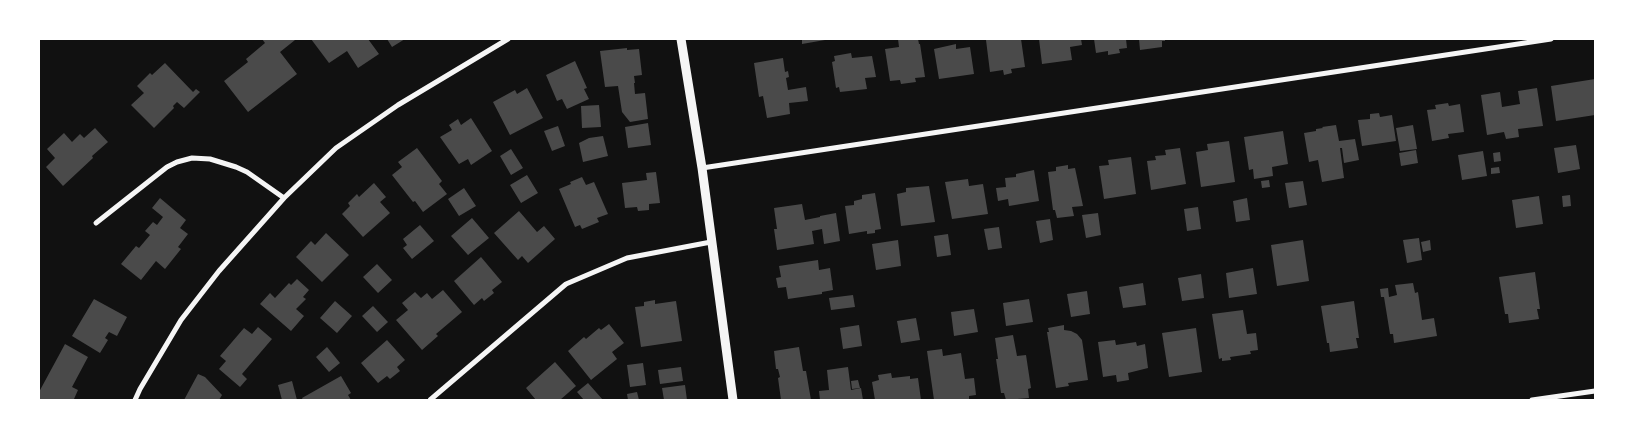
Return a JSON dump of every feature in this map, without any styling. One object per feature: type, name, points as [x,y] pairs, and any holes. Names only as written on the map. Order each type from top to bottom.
[{"type":"street","points":[[135,400],[181,320],[219,271],[284,198],[336,148],[398,105],[508,39]]},
{"type":"street","points":[[681,39],[702,168],[733,400]]},
{"type":"street","points":[[702,168],[1551,39]]},
{"type":"street","points":[[96,223],[167,167],[192,158],[210,158],[236,166],[284,198]]},
{"type":"street","points":[[430,400],[566,284],[627,258],[711,242]]},
{"type":"street","points":[[1532,400],[1595,391]]},
{"type":"building","points":[[262,39],[295,40],[280,52],[297,74],[248,112],[224,81],[248,62],[246,59],[265,43]]},
{"type":"building","points":[[311,39],[368,39],[379,54],[358,68],[347,51],[329,63]]},
{"type":"building","points":[[387,39],[405,39],[392,47]]},
{"type":"building","points":[[802,39],[825,39],[825,40],[802,44]]},
{"type":"building","points":[[898,39],[918,39],[925,77],[915,78],[916,82],[901,84],[900,80],[890,81],[885,49],[899,47]]},
{"type":"building","points":[[1021,39],[1025,67],[1011,69],[1012,73],[1004,75],[1003,70],[990,72],[986,40]]},
{"type":"building","points":[[1039,39],[1081,39],[1082,45],[1070,47],[1072,60],[1042,64]]},
{"type":"building","points":[[1094,39],[1126,39],[1127,48],[1119,49],[1120,53],[1108,55],[1108,51],[1096,53]]},
{"type":"building","points":[[1139,39],[1165,39],[1165,41],[1162,41],[1162,47],[1140,50]]},
{"type":"building","points":[[956,44],[956,49],[970,47],[974,74],[939,79],[934,49]]},
{"type":"building","points":[[627,48],[627,50],[639,49],[642,75],[634,76],[635,94],[645,93],[648,119],[630,122],[622,112],[618,86],[605,87],[600,51]]},
{"type":"building","points":[[851,53],[852,58],[872,56],[876,77],[865,78],[867,89],[840,92],[839,87],[836,88],[832,62],[835,61],[834,56]]},
{"type":"building","points":[[783,58],[785,72],[788,71],[789,77],[786,78],[788,90],[806,87],[808,101],[789,103],[790,114],[767,118],[763,96],[759,97],[754,63]]},
{"type":"building","points":[[575,61],[587,88],[584,89],[589,99],[567,109],[562,99],[557,101],[546,75]]},
{"type":"building","points":[[165,63],[193,92],[196,89],[200,92],[184,108],[177,102],[173,106],[174,108],[154,128],[131,105],[144,93],[137,86],[150,73],[152,75]]},
{"type":"building","points":[[1595,79],[1595,115],[1556,121],[1551,86]]},
{"type":"building","points":[[527,88],[543,118],[510,135],[493,102],[515,90],[517,94]]},
{"type":"building","points":[[1537,88],[1543,126],[1518,129],[1519,137],[1506,139],[1504,132],[1487,135],[1481,95],[1500,92],[1502,107],[1520,104],[1518,91]]},
{"type":"building","points":[[1448,103],[1449,106],[1460,104],[1464,132],[1448,134],[1449,138],[1432,141],[1427,110],[1436,109],[1435,105]]},
{"type":"building","points":[[599,105],[601,127],[582,128],[581,106]]},
{"type":"building","points":[[1379,113],[1380,117],[1392,115],[1396,141],[1362,146],[1358,120],[1370,119],[1370,114]]},
{"type":"building","points":[[471,118],[492,151],[471,165],[468,159],[459,164],[440,137],[452,130],[449,125],[458,119],[461,125]]},
{"type":"building","points":[[648,123],[651,145],[628,148],[625,127]]},
{"type":"building","points":[[1336,125],[1339,141],[1355,139],[1359,160],[1344,163],[1342,148],[1340,148],[1344,178],[1322,182],[1318,160],[1309,162],[1304,133]]},
{"type":"building","points":[[1413,125],[1417,149],[1400,151],[1396,128]]},
{"type":"building","points":[[558,126],[565,146],[552,151],[544,131]]},
{"type":"building","points":[[95,128],[108,142],[63,186],[46,167],[55,158],[47,149],[64,133],[72,142],[80,134],[84,138]]},
{"type":"building","points":[[1283,131],[1288,164],[1272,167],[1273,176],[1254,179],[1253,169],[1249,170],[1244,137]]},
{"type":"building","points":[[603,136],[608,156],[583,162],[579,143],[589,138]]},
{"type":"building","points":[[1229,141],[1235,182],[1201,187],[1196,152],[1208,150],[1207,144]]},
{"type":"building","points":[[1576,145],[1580,169],[1558,173],[1554,148]]},
{"type":"building","points":[[417,148],[442,181],[439,184],[447,194],[423,212],[392,175],[402,167],[398,162]]},
{"type":"building","points":[[1180,148],[1186,184],[1151,190],[1147,161],[1156,160],[1155,156],[1166,155],[1165,150]]},
{"type":"building","points":[[511,149],[523,168],[511,175],[500,156]]},
{"type":"building","points":[[1416,150],[1418,163],[1401,166],[1399,153]]},
{"type":"building","points":[[1483,151],[1487,176],[1462,180],[1458,155]]},
{"type":"building","points":[[1500,152],[1501,161],[1494,162],[1493,153]]},
{"type":"building","points":[[1131,157],[1136,194],[1104,199],[1099,166],[1109,165],[1108,160]]},
{"type":"building","points":[[1068,165],[1068,169],[1075,168],[1083,206],[1072,207],[1074,216],[1057,218],[1055,210],[1053,210],[1048,172],[1056,171],[1056,167]]},
{"type":"building","points":[[1499,167],[1500,173],[1491,174],[1491,168]]},
{"type":"building","points":[[1034,170],[1039,201],[1009,206],[1008,199],[998,201],[996,188],[1006,187],[1005,178],[1016,177],[1016,174]]},
{"type":"building","points":[[656,172],[660,203],[649,204],[649,210],[638,211],[637,207],[625,208],[622,183],[647,180],[646,173]]},
{"type":"building","points":[[527,175],[538,193],[521,203],[510,185]]},
{"type":"building","points":[[582,177],[586,185],[594,182],[608,214],[597,218],[599,222],[582,229],[580,225],[575,227],[559,189]]},
{"type":"building","points":[[968,179],[969,186],[983,184],[988,214],[952,219],[945,182]]},
{"type":"building","points":[[1269,180],[1270,187],[1262,188],[1261,181]]},
{"type":"building","points":[[1303,181],[1307,205],[1289,208],[1285,183]]},
{"type":"building","points":[[374,183],[386,197],[380,202],[390,213],[363,237],[342,214],[350,206],[348,203],[357,194],[359,197]]},
{"type":"building","points":[[929,186],[935,222],[901,226],[897,194],[906,192],[906,188]]},
{"type":"building","points":[[464,188],[476,206],[459,216],[448,199]]},
{"type":"building","points":[[875,193],[881,229],[875,230],[875,233],[867,234],[867,231],[849,234],[845,206],[854,205],[854,201],[862,199],[862,195]]},
{"type":"building","points":[[1570,195],[1571,206],[1563,207],[1562,196]]},
{"type":"building","points":[[1539,196],[1543,224],[1516,228],[1512,200]]},
{"type":"building","points":[[160,198],[186,220],[180,228],[188,234],[178,247],[181,249],[165,269],[156,261],[141,280],[121,264],[136,246],[139,248],[150,235],[145,231],[153,222],[157,225],[163,217],[152,208]]},
{"type":"building","points":[[1247,198],[1250,220],[1236,222],[1233,201]]},
{"type":"building","points":[[802,204],[805,220],[836,213],[840,241],[824,244],[822,229],[812,231],[814,244],[777,250],[774,208]]},
{"type":"building","points":[[1198,207],[1201,229],[1187,231],[1184,209]]},
{"type":"building","points":[[519,211],[537,232],[544,226],[555,239],[528,263],[522,256],[518,260],[494,233]]},
{"type":"building","points":[[1098,213],[1101,235],[1086,238],[1082,215]]},
{"type":"building","points":[[472,218],[489,238],[468,255],[451,236]]},
{"type":"building","points":[[1050,219],[1053,240],[1040,243],[1036,221]]},
{"type":"building","points":[[420,225],[434,241],[412,259],[403,248],[407,245],[403,239]]},
{"type":"building","points":[[999,227],[1002,248],[988,250],[984,229]]},
{"type":"building","points":[[326,233],[349,255],[322,282],[296,257],[311,241],[315,245]]},
{"type":"building","points":[[948,234],[951,255],[937,257],[934,236]]},
{"type":"building","points":[[1419,238],[1422,260],[1407,263],[1403,240]]},
{"type":"building","points":[[898,240],[901,266],[876,270],[872,244]]},
{"type":"building","points":[[1303,240],[1309,281],[1277,286],[1271,245]]},
{"type":"building","points":[[1430,240],[1431,250],[1423,252],[1421,242]]},
{"type":"building","points":[[481,257],[502,282],[492,290],[494,293],[484,301],[482,298],[474,305],[454,281]]},
{"type":"building","points":[[818,260],[819,270],[830,268],[833,290],[822,292],[822,294],[788,299],[786,287],[778,288],[776,278],[781,277],[779,266]]},
{"type":"building","points":[[377,264],[392,280],[378,293],[363,277]]},
{"type":"building","points":[[1253,268],[1257,294],[1229,298],[1226,273]]},
{"type":"building","points":[[1535,272],[1540,309],[1537,309],[1539,319],[1509,323],[1508,314],[1505,314],[1499,277]]},
{"type":"building","points":[[1201,274],[1204,298],[1182,301],[1178,278]]},
{"type":"building","points":[[297,279],[309,290],[303,297],[306,299],[296,309],[304,316],[291,331],[260,304],[270,293],[275,298],[289,283],[291,285]]},
{"type":"building","points":[[1143,283],[1146,305],[1123,308],[1119,287]]},
{"type":"building","points":[[1413,283],[1415,293],[1418,292],[1422,320],[1434,318],[1437,336],[1394,343],[1393,334],[1390,334],[1384,297],[1381,297],[1380,289],[1388,288],[1389,297],[1397,295],[1395,285]]},
{"type":"building","points":[[443,290],[462,312],[436,334],[438,336],[422,350],[396,320],[408,310],[402,303],[415,292],[421,298],[427,293],[432,299]]},
{"type":"building","points":[[1087,291],[1090,314],[1071,317],[1067,294]]},
{"type":"building","points":[[853,295],[855,307],[831,310],[829,298]]},
{"type":"building","points":[[94,299],[127,317],[117,336],[109,332],[105,338],[108,340],[100,353],[72,336]]},
{"type":"building","points":[[1029,299],[1033,322],[1006,326],[1003,303]]},
{"type":"building","points":[[655,300],[655,304],[676,301],[682,341],[641,347],[635,307],[644,306],[644,302]]},
{"type":"building","points":[[335,301],[352,316],[337,333],[320,318]]},
{"type":"building","points":[[1354,301],[1359,338],[1356,338],[1358,348],[1330,352],[1321,306]]},
{"type":"building","points":[[373,306],[388,322],[377,332],[362,316]]},
{"type":"building","points":[[974,309],[978,332],[954,336],[951,312]]},
{"type":"building","points":[[1243,310],[1247,334],[1256,333],[1258,350],[1250,351],[1251,354],[1230,357],[1231,360],[1222,361],[1222,358],[1219,359],[1212,314]]},
{"type":"building","points":[[916,318],[920,340],[901,343],[897,321]]},
{"type":"building","points":[[609,324],[624,343],[612,352],[617,359],[591,380],[568,351],[584,337],[586,339],[599,328],[601,330]]},
{"type":"building","points":[[859,325],[862,346],[843,349],[840,328]]},
{"type":"building","points":[[1064,325],[1064,330],[1077,334],[1082,340],[1088,380],[1068,383],[1069,386],[1056,388],[1047,332],[1049,332],[1048,328]]},
{"type":"building","points":[[258,327],[272,339],[242,374],[247,379],[240,387],[219,369],[226,361],[220,356],[244,328],[252,334]]},
{"type":"building","points":[[1196,328],[1202,372],[1169,377],[1162,333]]},
{"type":"building","points":[[1013,335],[1017,356],[1026,355],[1031,388],[1028,389],[1029,398],[1006,400],[1004,393],[1001,393],[995,338]]},
{"type":"building","points":[[387,340],[405,360],[397,367],[400,371],[390,379],[387,376],[378,383],[361,363]]},
{"type":"building","points":[[1115,340],[1116,345],[1136,342],[1137,346],[1145,344],[1148,368],[1128,373],[1129,380],[1117,382],[1116,375],[1103,377],[1098,342]]},
{"type":"building","points":[[65,344],[88,357],[72,387],[78,390],[74,399],[39,400],[39,392]]},
{"type":"building","points":[[327,347],[340,363],[329,372],[316,357]]},
{"type":"building","points":[[799,347],[803,371],[806,371],[811,400],[781,400],[778,378],[780,377],[778,369],[776,369],[774,351]]},
{"type":"building","points":[[942,349],[943,356],[961,353],[965,379],[974,378],[976,395],[969,396],[969,399],[934,400],[927,351]]},
{"type":"building","points":[[555,362],[576,386],[560,400],[536,400],[526,388]]},
{"type":"building","points":[[643,363],[646,385],[630,387],[627,365]]},
{"type":"building","points":[[681,367],[683,381],[660,384],[658,370]]},
{"type":"building","points":[[848,367],[851,390],[861,388],[863,400],[820,400],[819,391],[829,390],[827,370]]},
{"type":"building","points":[[891,373],[892,378],[910,376],[910,379],[918,378],[921,400],[875,400],[872,382],[879,380],[878,375]]},
{"type":"building","points":[[198,374],[205,377],[222,395],[219,400],[184,400]]},
{"type":"building","points":[[341,376],[351,393],[348,395],[351,400],[303,400],[302,398]]},
{"type":"building","points":[[858,380],[860,388],[852,389],[851,381]]},
{"type":"building","points":[[292,381],[297,400],[282,400],[278,385]]},
{"type":"building","points":[[588,383],[603,400],[584,400],[577,392]]},
{"type":"building","points":[[685,385],[687,400],[664,400],[662,388]]},
{"type":"building","points":[[637,392],[639,400],[628,400],[627,394]]}]
